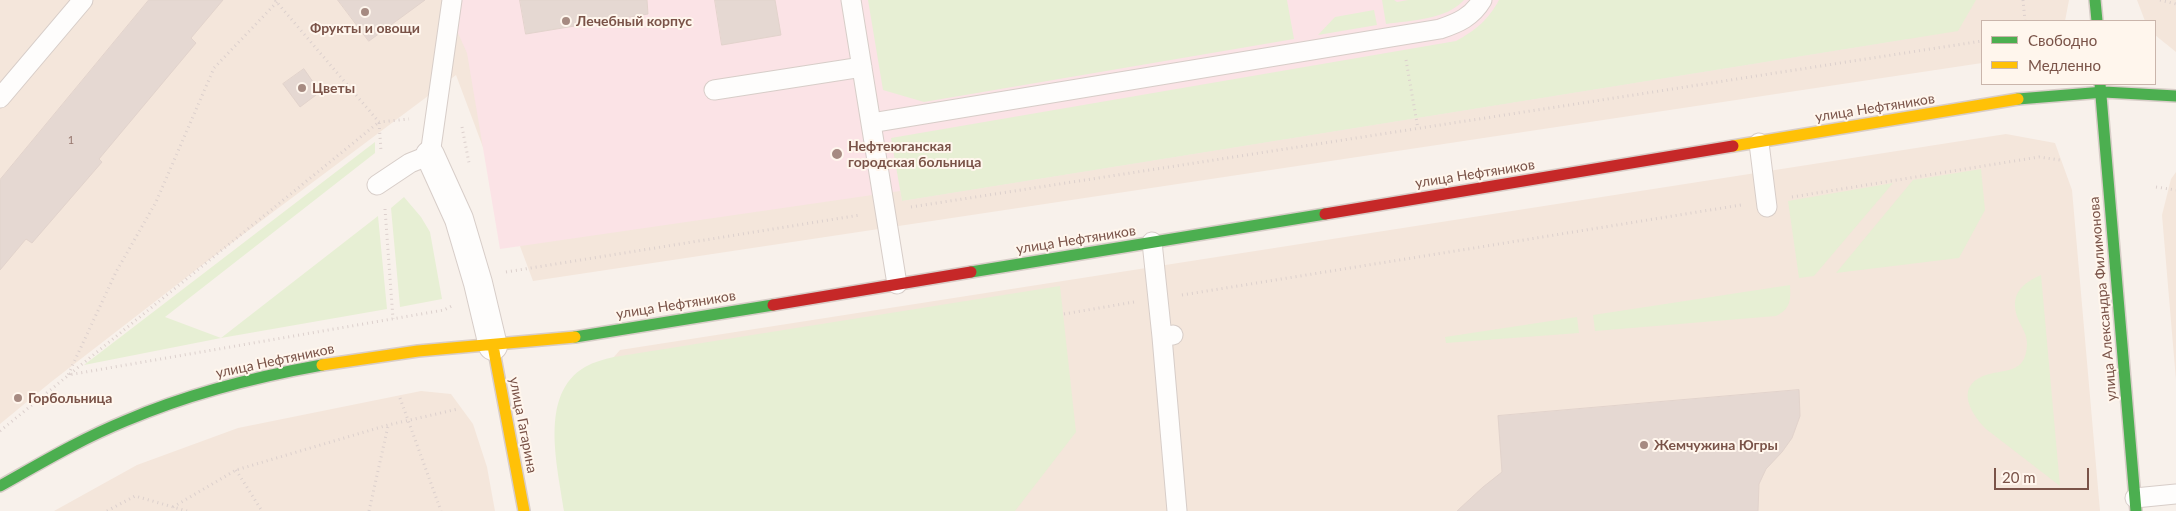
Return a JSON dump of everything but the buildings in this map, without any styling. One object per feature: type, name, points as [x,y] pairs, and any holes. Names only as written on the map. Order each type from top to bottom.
[{"type":"main road","points":[[2095,0],[2097,20]]},
{"type":"main road","name":"улица Нефтяников","points":[[0,486],[105,430],[165,405],[275,374],[333,363],[396,354],[493,346],[589,335],[2100,88],[2176,96]]},
{"type":"main road","name":"улица Александра Филимонова","points":[[2100,88],[2135,504]]},
{"type":"main road","name":"улица Гагарина","points":[[493,346],[524,511]]},
{"type":"street","points":[[430,155],[459,219],[493,346]]},
{"type":"lane","points":[[0,98],[83,0]]},
{"type":"lane","points":[[380,182],[410,164],[430,155],[452,0]]},
{"type":"lane","points":[[851,0],[897,284]]},
{"type":"lane","points":[[871,123],[1440,29],[1461,22],[1476,10],[1482,0]]},
{"type":"lane","points":[[714,90],[862,67]]},
{"type":"lane","points":[[1758,143],[1767,204]]},
{"type":"lane","points":[[1152,242],[1158,298],[1168,336],[1177,511]]},
{"type":"lane","points":[[2135,504],[2176,494]]},
{"type":"path","points":[[2023,0],[2025,20]]},
{"type":"path","points":[[2160,0],[2176,4]]},
{"type":"path","points":[[68,375],[116,272],[156,202],[214,68],[276,1],[379,122],[380,182],[394,319]]},
{"type":"path","points":[[1401,35],[1418,129]]},
{"type":"path","points":[[68,375],[444,310],[505,272],[885,211],[1981,41]]},
{"type":"path","points":[[0,431],[379,122],[459,112],[470,169]]},
{"type":"path","points":[[1064,314],[1767,204],[2039,157],[2060,160]]},
{"type":"path","points":[[2156,187],[2176,190]]},
{"type":"path","points":[[400,398],[442,511]]},
{"type":"path","points":[[172,507],[236,470],[388,425],[458,408]]},
{"type":"path","points":[[368,511],[388,425]]},
{"type":"path","points":[[236,470],[262,511]]},
{"type":"path","points":[[108,511],[135,496],[187,511]]},
{"type":"shaded area","points":[[0,0],[2069,0],[2065,20],[1981,20],[1981,63],[533,281],[456,75],[205,263],[51,382],[0,424]]},
{"type":"shaded area","name":"Нефтеюганская городская больница","points":[[443,0],[1935,0],[1908,39],[902,201],[900,191],[500,249],[467,53]]},
{"type":"shaded area","points":[[2137,0],[2176,0],[2176,52],[2156,36],[2156,20],[2145,20]]},
{"type":"shaded area","points":[[2006,134],[2055,143],[2072,190],[2100,511],[567,511],[575,401],[620,350]]},
{"type":"shaded area","points":[[2176,172],[2176,380],[2162,215],[2171,179]]},
{"type":"shaded area","points":[[421,391],[451,394],[473,424],[487,467],[495,511],[54,511],[137,465],[238,428]]},
{"type":"green space","points":[[868,0],[1287,0],[1294,39],[924,102],[883,90]]},
{"type":"green space","points":[[1382,0],[1394,0],[1397,2],[1408,0],[1464,0],[1448,12],[1428,18],[1386,24]]},
{"type":"green space","points":[[1499,0],[1976,0],[1958,31],[902,201],[891,138],[1456,41],[1481,24]]},
{"type":"green space","points":[[1374,10],[1377,25],[1318,35],[1335,17]]},
{"type":"green space","points":[[375,142],[375,153],[165,317],[221,338],[84,365]]},
{"type":"green space","points":[[1981,169],[1985,210],[1959,258],[1836,273],[1913,180]]},
{"type":"green space","points":[[1893,183],[1814,276],[1799,278],[1788,201]]},
{"type":"green space","points":[[404,197],[421,217],[430,232],[442,299],[400,307],[391,208]]},
{"type":"green space","points":[[378,216],[387,309],[221,338]]},
{"type":"green space","points":[[2041,275],[2060,486],[1986,429],[1975,416],[1968,401],[1970,387],[1974,381],[1983,376],[2012,369],[2023,361],[2026,354],[2027,340],[2018,319],[2015,303],[2016,297],[2028,282]]},
{"type":"green space","points":[[1790,285],[1789,304],[1776,316],[1595,331],[1593,315]]},
{"type":"green space","points":[[1060,286],[1076,432],[1015,511],[564,511],[556,454],[556,413],[561,395],[570,379],[585,367],[614,357]]},
{"type":"green space","points":[[1577,317],[1579,333],[1446,343],[1445,337]]},
{"type":"traffic: fast","points":[[2095,0],[2097,20]]},
{"type":"traffic: fast","points":[[2100,85],[2136,511]]},
{"type":"traffic: fast","points":[[2018,99],[2104,92],[2176,96]]},
{"type":"traffic: fast","points":[[971,272],[1325,214]]},
{"type":"traffic: fast","points":[[575,337],[773,305]]},
{"type":"traffic: fast","points":[[0,486],[77,443],[149,411],[222,387],[322,365]]},
{"type":"traffic: slow","points":[[1733,146],[2018,99]]},
{"type":"traffic: slow","points":[[322,365],[418,351],[575,337]]},
{"type":"traffic: slow","points":[[493,346],[524,511]]},
{"type":"traffic: jam","points":[[1325,214],[1733,146]]},
{"type":"traffic: jam","points":[[773,305],[971,272]]},
{"type":"place","name":"Фрукты и овощи","points":[[365,12]]},
{"type":"place","name":"Лечебный корпус","points":[[566,21]]},
{"type":"place","name":"Цветы","points":[[302,88]]},
{"type":"place","name":"Нефтеюганская городская больница","points":[[837,154]]},
{"type":"place","name":"Горбольница","points":[[18,398]]},
{"type":"place","name":"Жемчужина Югры","points":[[1644,445]]}]
